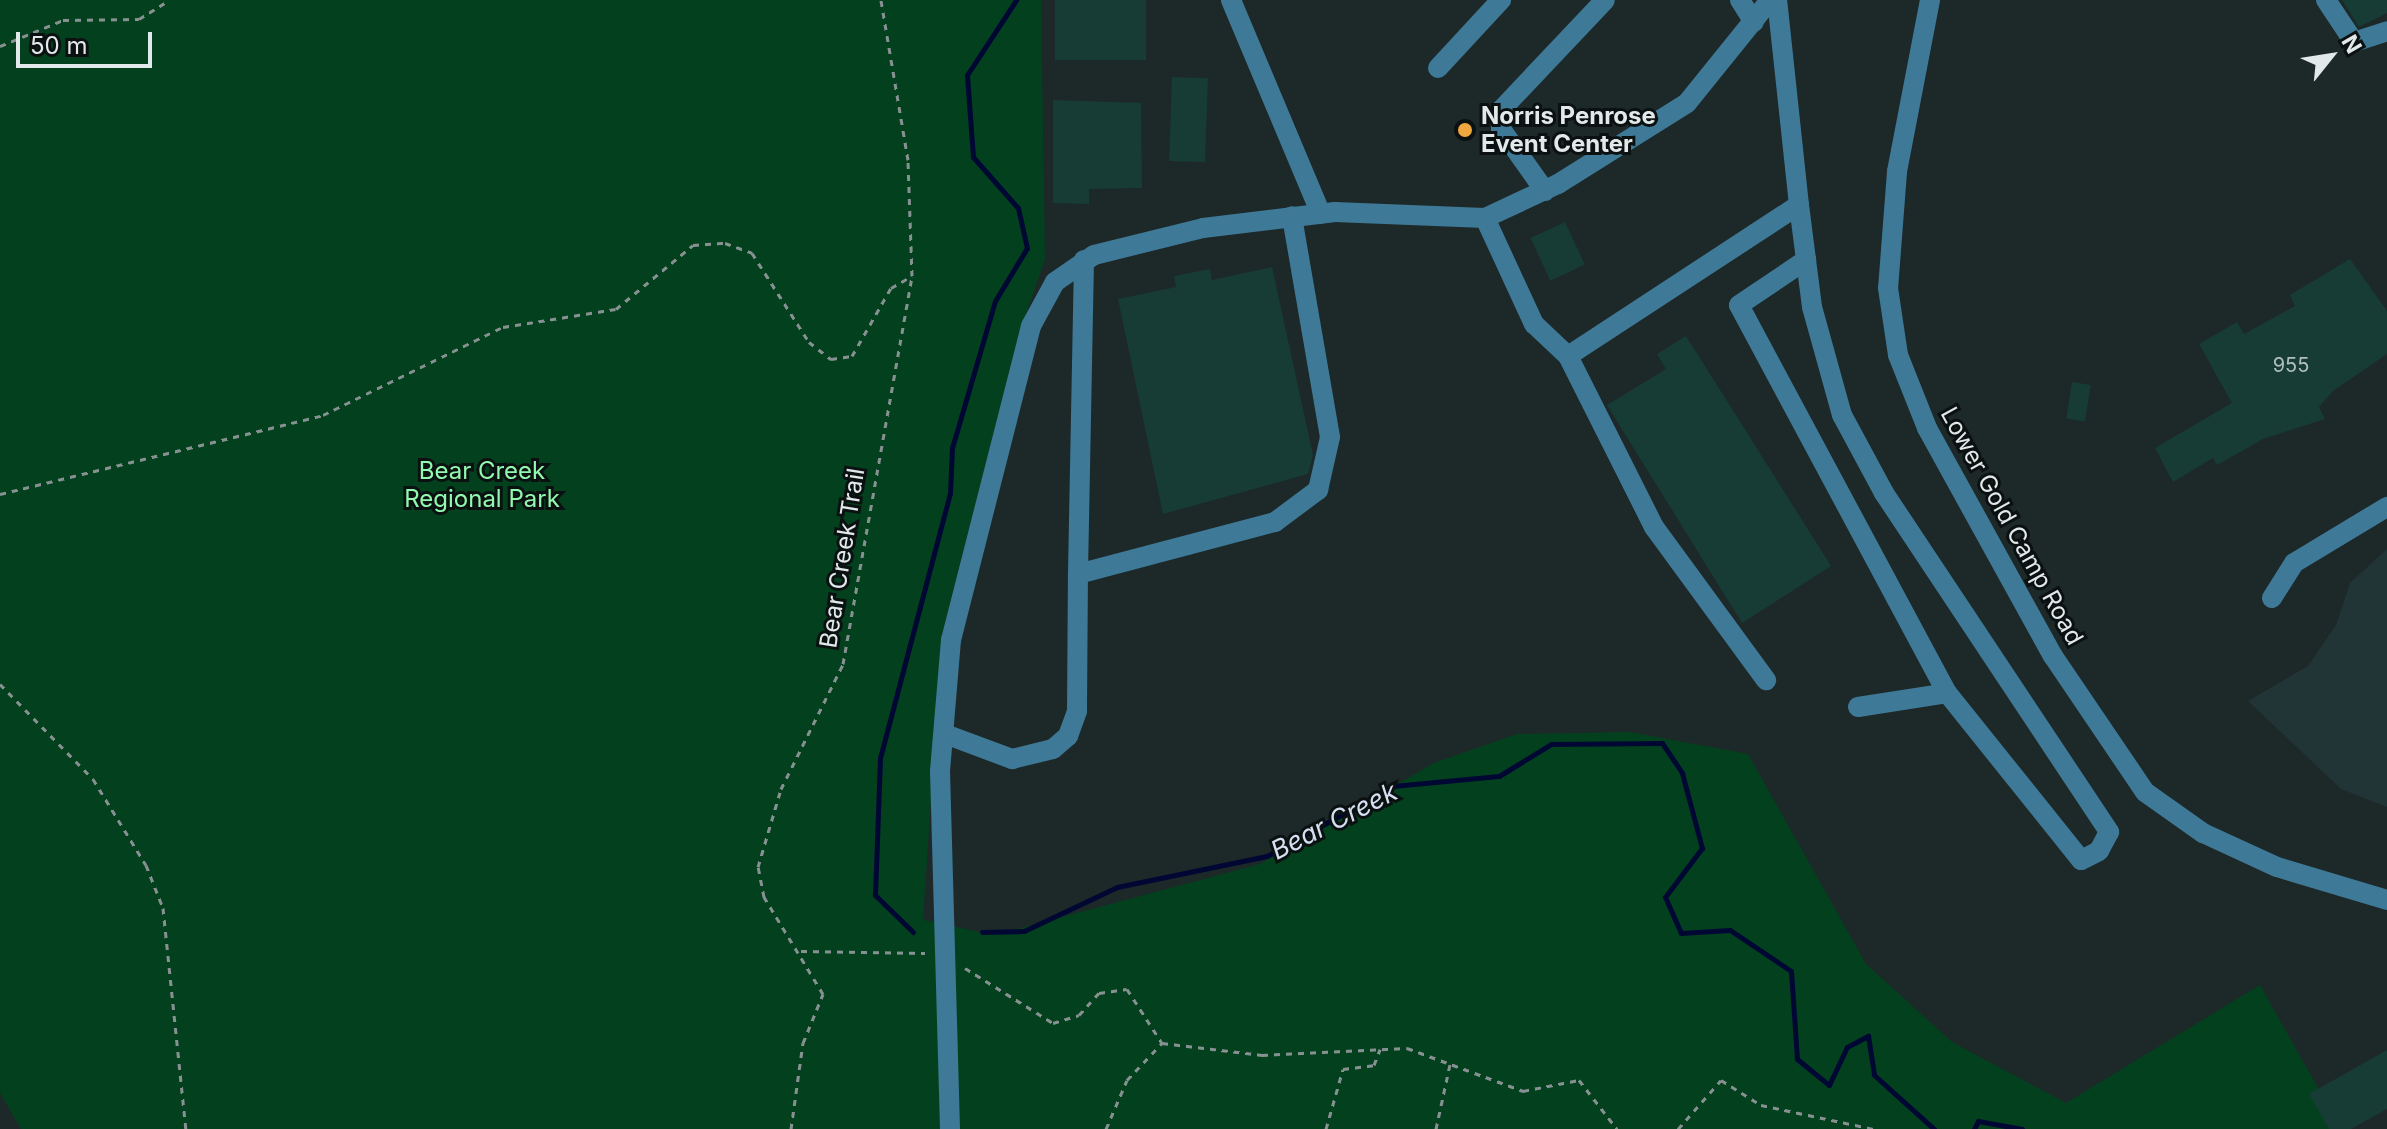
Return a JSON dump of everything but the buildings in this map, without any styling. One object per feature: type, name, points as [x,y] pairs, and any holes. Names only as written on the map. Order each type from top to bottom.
[{"type":"street","points":[[1231,0],[1321,214]]},
{"type":"street","points":[[1438,68],[1501,0]]},
{"type":"street","points":[[1545,191],[1501,129],[1501,110],[1605,0]]},
{"type":"street","points":[[1740,0],[1754,22]]},
{"type":"street","points":[[950,1129],[944,956],[945,734],[951,640],[1031,326],[1055,282],[1084,260],[1203,228],[1321,214],[1485,218],[1545,191],[1687,103],[1770,0]]},
{"type":"street","points":[[1777,0],[1806,260],[1842,415],[1884,493],[2109,832],[2099,851],[2081,860],[2070,854],[1947,693],[1739,305],[1806,260]]},
{"type":"street","name":"Lower Gold Camp Road","points":[[1930,0],[1897,172],[1888,288],[1898,355],[1927,428],[2053,656],[2145,792],[2203,833],[2277,867],[2387,900]]},
{"type":"street","points":[[2326,0],[2354,42],[2387,31]]},
{"type":"street","points":[[1568,356],[1799,205]]},
{"type":"street","points":[[1078,574],[1275,522],[1318,490],[1330,437],[1292,216]]},
{"type":"street","points":[[1485,218],[1534,324],[1568,356],[1654,527],[1766,680]]},
{"type":"street","points":[[945,734],[1012,759],[1053,749],[1068,736],[1077,711],[1084,260]]},
{"type":"street","points":[[2272,598],[2294,563],[2387,507]]},
{"type":"street","points":[[1858,707],[1947,693]]},
{"type":"path","points":[[0,46],[63,20],[155,15],[169,0]]},
{"type":"path","name":"Bear Creek Trail","points":[[791,1129],[803,1043],[823,994],[801,951],[764,897],[758,867],[781,789],[843,664],[912,276],[908,160],[881,0]]},
{"type":"path","points":[[0,494],[323,415],[503,327],[616,309],[693,245],[725,243],[752,253],[809,342],[831,359],[852,356],[891,288],[912,276]]},
{"type":"path","points":[[0,684],[93,779],[146,865],[163,908],[186,1129]]},
{"type":"path","points":[[801,951],[853,947],[944,956],[1053,1023],[1079,1015],[1099,993],[1127,989],[1162,1043]]},
{"type":"path","points":[[1162,1043],[1262,1055],[1407,1048],[1523,1091],[1579,1080],[1617,1129]]},
{"type":"path","points":[[1106,1129],[1127,1080],[1162,1043]]},
{"type":"path","points":[[1326,1129],[1343,1069],[1374,1065],[1380,1049]]},
{"type":"path","points":[[1436,1129],[1450,1064]]},
{"type":"path","points":[[1678,1129],[1698,1097],[1721,1080],[1761,1105],[1874,1129]]},
{"type":"shaded area","points":[[2387,549],[2387,807],[2341,789],[2248,701],[2308,666],[2336,625],[2350,583]]},
{"type":"green space","name":"Bear Creek Regional Park","points":[[0,0],[1041,0],[1045,259],[1018,337],[942,634],[923,920],[994,935],[1260,864],[1434,763],[1517,734],[1630,732],[1748,754],[1866,964],[1952,1042],[2066,1103],[2260,985],[2341,1129],[21,1129],[0,1093]]},
{"type":"waterway","name":"Bear Creek","points":[[913,932],[875,895],[880,758],[950,493],[952,448],[995,301],[1027,248],[1018,208],[973,157],[967,75],[1016,0]]},
{"type":"waterway","name":"Bear Creek","points":[[982,932],[1024,931],[1117,887],[1267,856],[1393,786],[1499,776],[1551,744],[1662,743],[1682,773],[1702,848],[1665,897],[1681,933],[1730,930],[1791,971],[1797,1059],[1829,1085],[1847,1047],[1868,1036],[1874,1075],[1934,1129]]},
{"type":"waterway","name":"Bear Creek","points":[[1974,1129],[1978,1121],[2022,1129]]},
{"type":"place","name":"Norris Penrose Event Center","points":[[1465,130]]}]
